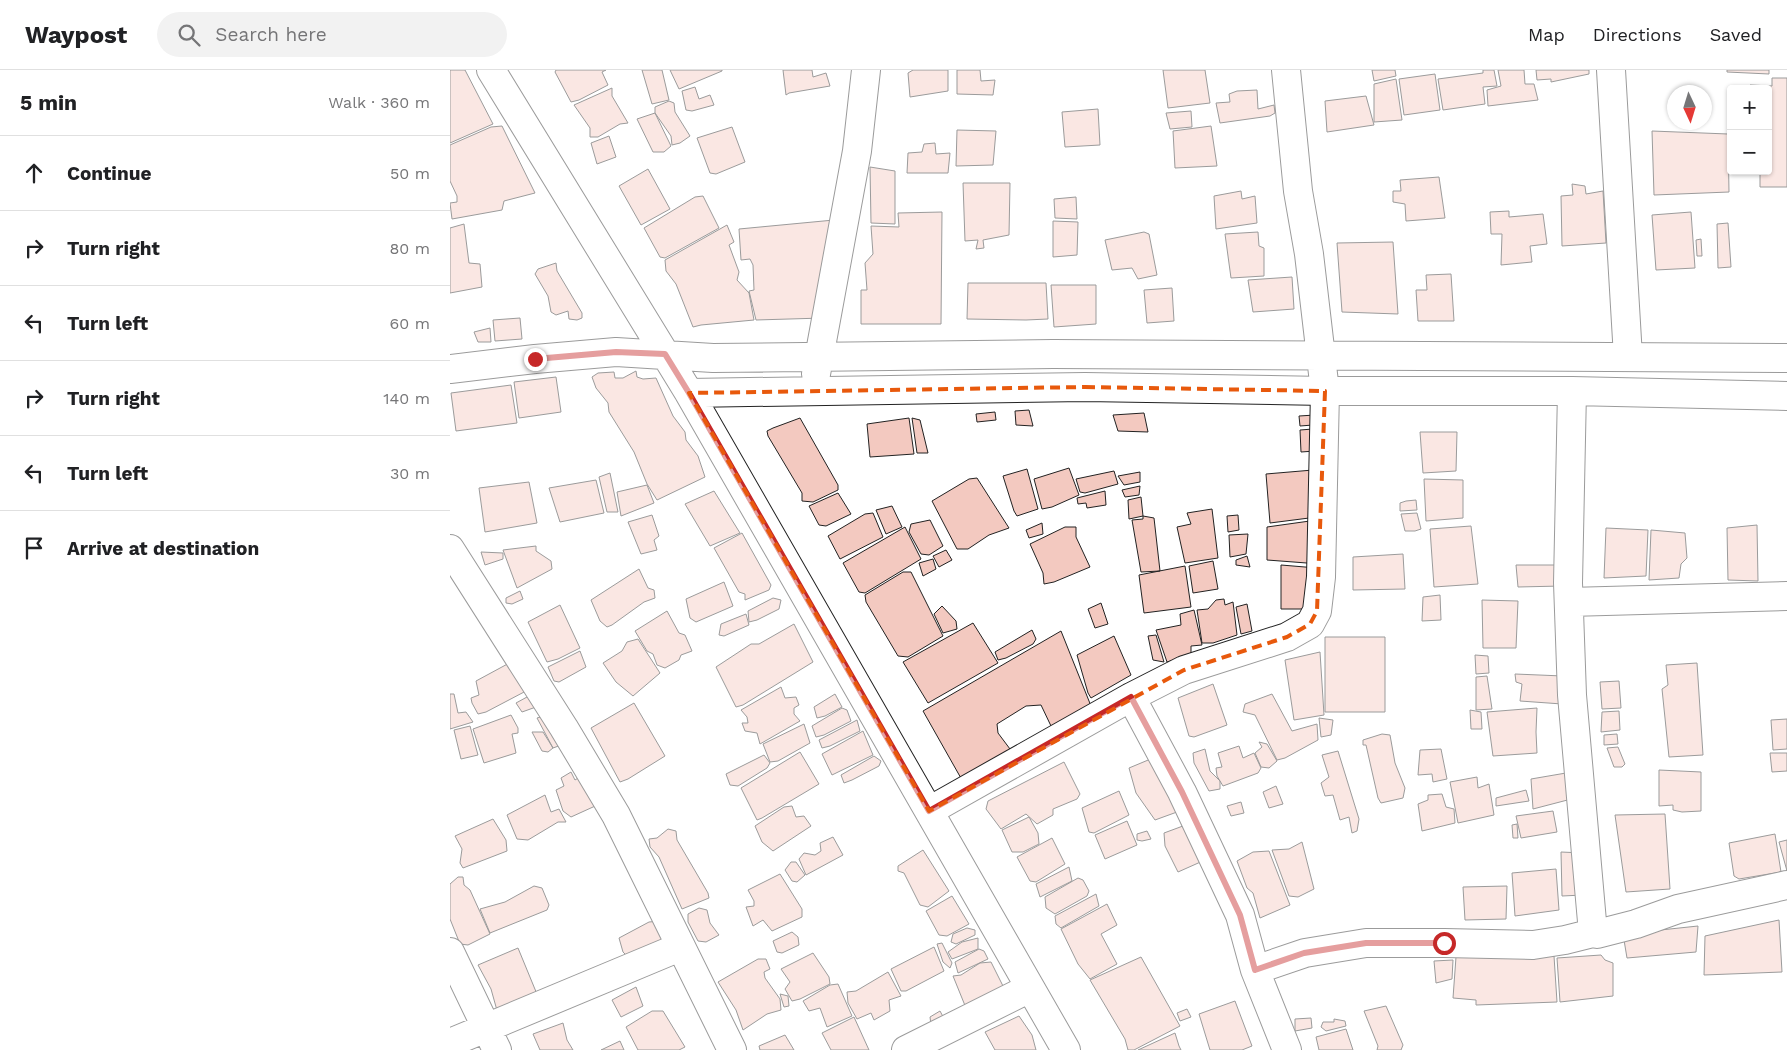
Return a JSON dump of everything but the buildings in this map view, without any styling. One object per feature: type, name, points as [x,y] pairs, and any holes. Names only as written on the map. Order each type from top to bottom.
[{"type":"street","points":[[813,391],[857,151],[866,70]]},
{"type":"street","points":[[929,811],[1131,697],[1184,670],[1287,637],[1310,624],[1317,611],[1321,577],[1325,392],[1322,357],[1298,191],[1286,70]]},
{"type":"street","points":[[1611,70],[1628,357]]},
{"type":"street","points":[[498,73],[689,393],[1066,1050]]},
{"type":"street","points":[[450,369],[616,352],[713,358],[1053,354],[1322,357],[1787,358]]},
{"type":"street","points":[[689,393],[1085,387],[1325,392],[1572,391],[1787,396]]},
{"type":"street","points":[[1572,391],[1569,602],[1572,695],[1593,933]]},
{"type":"street","points":[[450,549],[564,728],[616,815],[732,1050]]},
{"type":"street","points":[[1569,602],[1787,596]]},
{"type":"street","points":[[1131,697],[1182,792],[1240,915],[1255,970],[1286,1050]]},
{"type":"street","points":[[1255,970],[1304,953],[1366,943],[1533,946],[1593,933],[1597,934],[1636,924],[1678,909],[1787,886]]},
{"type":"street","points":[[450,1043],[492,1039],[680,947]]},
{"type":"street","points":[[450,952],[492,1039]]},
{"type":"street","points":[[906,1050],[1030,988]]},
{"type":"highlighted area","points":[[1085,387],[1325,391],[1317,611],[1310,624],[1287,637],[1184,670],[929,811],[689,393]]},
{"type":"route","points":[[535,359],[616,352],[665,354],[929,811],[1131,697],[1182,792],[1240,915],[1255,970],[1304,953],[1366,943],[1444,943]]}]
